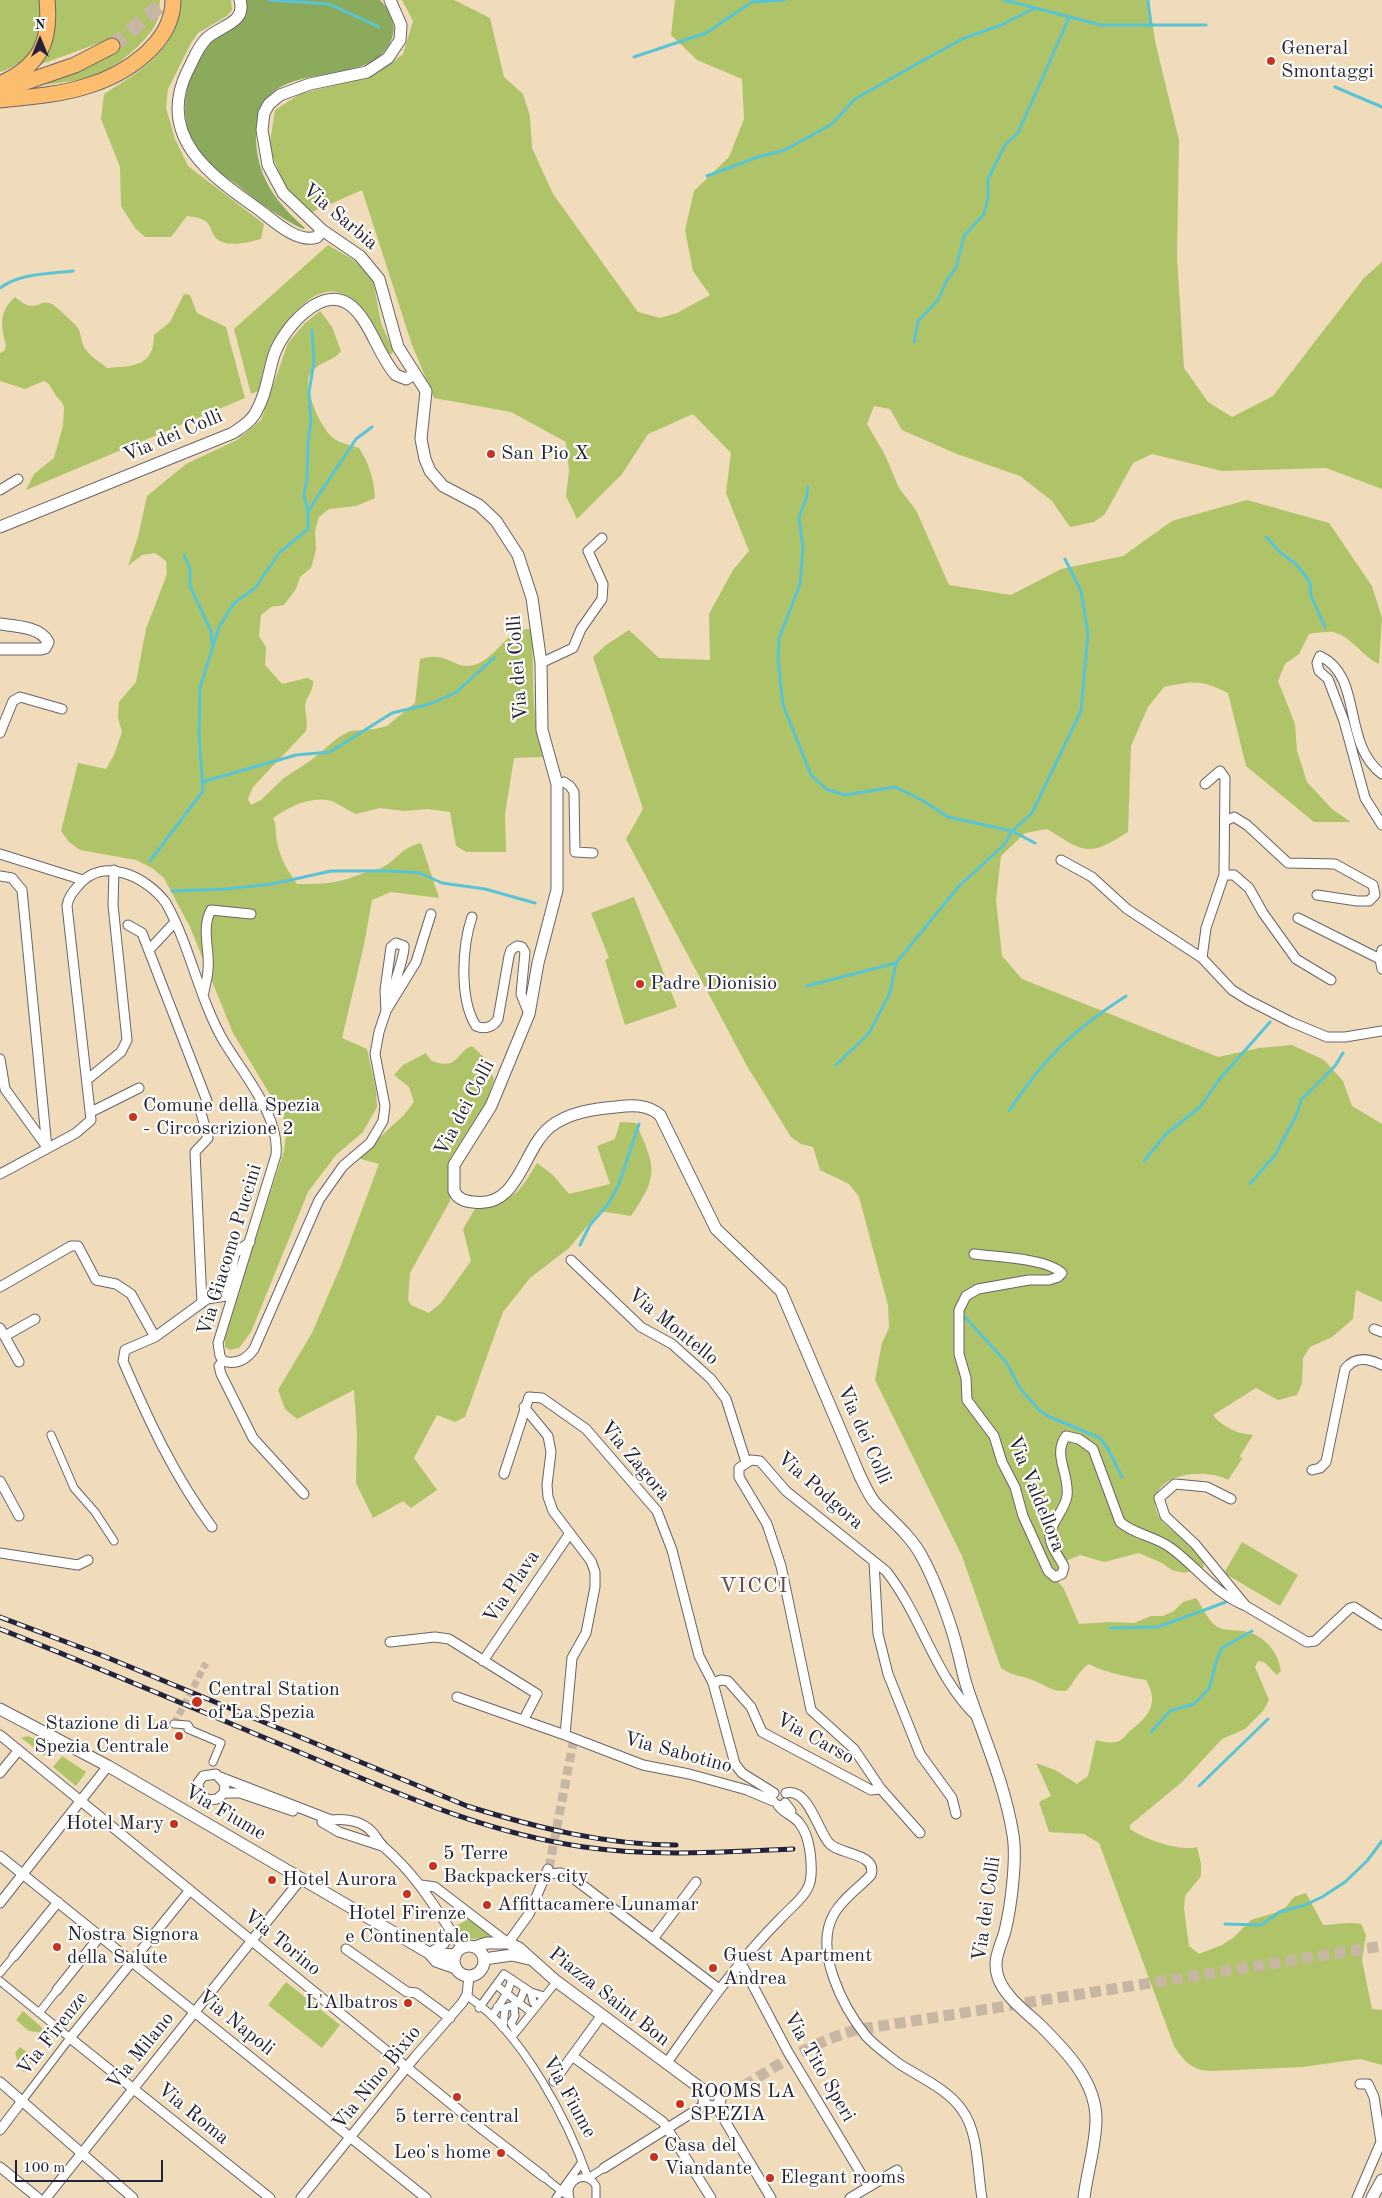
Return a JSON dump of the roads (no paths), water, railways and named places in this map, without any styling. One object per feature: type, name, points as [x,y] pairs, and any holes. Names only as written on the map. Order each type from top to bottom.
[{"type":"highway","points":[[0,83],[22,73],[41,51],[46,35],[47,0]]},
{"type":"highway","points":[[0,100],[45,94],[96,82],[120,71],[142,57],[166,29],[173,0]]},
{"type":"highway","points":[[0,91],[67,68],[112,46]]},
{"type":"street","points":[[240,0],[241,10],[237,18],[205,40],[182,83],[178,110],[187,145],[195,158],[213,175],[297,236],[312,239],[319,235],[322,230]]},
{"type":"street","name":"Via Sarbia","points":[[390,0],[401,25],[400,40],[388,58],[379,66],[367,72],[292,89],[269,104],[262,122],[263,147],[274,179],[293,204],[322,230],[360,256],[379,279],[398,347],[413,370]]},
{"type":"street","name":"Via dei Colli","points":[[0,527],[233,433],[249,422],[257,412],[280,342],[300,316],[322,300],[333,298],[347,303],[357,312],[396,375],[406,379],[411,376],[413,370]]},
{"type":"street","name":"Via dei Colli","points":[[413,370],[426,391],[421,439],[428,465],[443,486],[479,505],[496,520],[518,555],[532,598],[541,663],[542,730],[557,784],[557,890],[538,962],[529,1014],[491,1106],[454,1165],[452,1182],[457,1197],[481,1203],[496,1199],[509,1190],[530,1154],[551,1127],[581,1112],[637,1106],[649,1108],[660,1115],[716,1229],[781,1291],[869,1494],[920,1553],[958,1650],[964,1677],[977,1717],[992,1753],[1013,1835],[1014,1864],[1005,1932],[999,1945],[996,1965],[998,1977],[1018,2004],[1049,2034],[1089,2085],[1096,2118],[1084,2198]]},
{"type":"street","points":[[0,490],[18,479]]},
{"type":"street","points":[[541,663],[573,648],[580,629],[602,599],[603,584],[588,551],[602,538]]},
{"type":"street","points":[[0,624],[36,631],[46,637],[48,642],[45,648],[41,649],[0,649]]},
{"type":"street","points":[[1382,774],[1373,767],[1362,749],[1353,721],[1351,699],[1340,674],[1332,661],[1320,656],[1317,663],[1319,671],[1328,679],[1344,721],[1365,798],[1382,825]]},
{"type":"street","points":[[0,733],[12,701],[20,698],[62,709]]},
{"type":"street","points":[[1202,958],[1206,928],[1224,874],[1226,821],[1225,778],[1220,771],[1205,784]]},
{"type":"street","points":[[557,784],[564,782],[574,792],[575,852],[593,853]]},
{"type":"street","points":[[1226,821],[1234,816],[1247,825],[1288,863],[1335,864],[1373,885],[1375,895],[1369,901],[1357,901],[1317,894]]},
{"type":"street","points":[[2,856],[83,880]]},
{"type":"street","points":[[1061,860],[1092,877],[1127,909],[1202,958],[1232,990],[1248,1000],[1291,1022],[1327,1037],[1345,1037],[1382,1031]]},
{"type":"street","points":[[0,1174],[67,1138],[91,1120],[88,1079],[67,906],[71,894],[83,880],[94,874],[114,870],[113,905],[127,1040],[121,1052],[88,1079]]},
{"type":"street","name":"Via Giacomo Puccini","points":[[114,870],[131,874],[154,890],[166,903],[222,1038],[268,1113],[276,1131],[276,1155],[218,1343],[223,1361],[242,1360],[254,1349],[318,1200],[343,1166],[370,1142],[383,1121],[385,1106],[375,1054],[405,950],[404,946],[396,943],[391,947],[385,990],[386,1011]]},
{"type":"street","points":[[1224,874],[1234,875],[1249,888],[1263,913],[1296,959],[1331,980]]},
{"type":"street","points":[[0,876],[12,878],[22,890],[47,1148]]},
{"type":"street","points":[[204,993],[209,968],[206,934],[207,917],[211,910],[251,914]]},
{"type":"street","name":"Via Giacomo Puccini","points":[[386,1011],[416,962],[431,914]]},
{"type":"street","name":"Via dei Colli","points":[[472,917],[466,937],[464,972],[468,1000],[476,1026],[484,1028],[495,1024],[498,1019],[508,956],[511,950],[517,946],[522,947],[525,952],[521,994],[529,1014]]},
{"type":"street","points":[[1298,918],[1381,954],[1382,969]]},
{"type":"street","points":[[149,950],[175,922]]},
{"type":"street","points":[[128,924],[142,933],[207,1101],[200,1109],[208,1138],[195,1152],[202,1303]]},
{"type":"street","points":[[0,1059],[2,1084],[47,1148]]},
{"type":"street","points":[[91,1112],[139,1088]]},
{"type":"street","points":[[212,1527],[188,1495],[171,1465],[122,1361],[123,1353],[155,1338],[206,1299],[226,1296],[235,1253],[250,1242]]},
{"type":"street","points":[[0,1287],[73,1245],[80,1248],[96,1280],[116,1284],[128,1292],[155,1338]]},
{"type":"street","name":"Via Valdellora","points":[[974,1254],[1040,1263],[1057,1268],[1062,1273],[1058,1277],[1049,1280],[1030,1280],[978,1289],[966,1296],[959,1310],[959,1354],[966,1378],[967,1400],[994,1436],[1002,1462],[1015,1487],[1023,1516],[1048,1571],[1055,1577],[1062,1574],[1064,1567],[1051,1544],[1050,1534],[1067,1496],[1066,1477],[1059,1453],[1066,1436],[1079,1438],[1093,1449],[1120,1522],[1129,1530],[1169,1546],[1222,1594],[1307,1642],[1315,1641],[1350,1608],[1354,1607],[1382,1625]]},
{"type":"street","name":"Via Montello","points":[[571,1260],[641,1327],[672,1344],[711,1379],[726,1399],[746,1462]]},
{"type":"street","points":[[19,1362],[2,1332],[35,1320]]},
{"type":"street","points":[[1312,1470],[1320,1468],[1326,1462],[1346,1369],[1352,1361],[1361,1358],[1382,1365]]},
{"type":"street","points":[[223,1361],[219,1366],[221,1374],[253,1438],[304,1494]]},
{"type":"street","name":"Via Zagora","points":[[524,1407],[529,1397],[542,1398],[586,1429],[657,1512],[672,1550],[699,1656],[713,1684]]},
{"type":"street","points":[[504,1474],[524,1407]]},
{"type":"street","points":[[457,1697],[565,1735],[572,1658],[586,1633],[595,1587],[595,1572],[591,1561],[553,1511],[548,1497],[547,1485],[551,1452],[548,1436],[524,1407]]},
{"type":"street","points":[[51,1435],[74,1488],[95,1512],[114,1541]]},
{"type":"street","name":"Via Podgora","points":[[879,1790],[854,1749],[811,1710],[782,1566],[767,1524],[739,1477],[739,1468],[746,1462],[751,1460],[760,1461],[786,1491],[886,1571],[896,1584],[932,1656],[954,1692],[977,1717]]},
{"type":"street","points":[[0,1481],[19,1516]]},
{"type":"street","name":"Via Valdellora","points":[[1231,1499],[1207,1487],[1175,1484],[1159,1498],[1165,1516],[1195,1544],[1246,1606]]},
{"type":"street","name":"Via Plava","points":[[483,1660],[570,1533]]},
{"type":"street","points":[[0,1553],[78,1565],[88,1560]]},
{"type":"street","points":[[874,1562],[878,1634],[888,1674],[920,1754],[952,1798],[956,1814]]},
{"type":"street","points":[[390,1642],[442,1637],[483,1660],[537,1694],[524,1719]]},
{"type":"street","name":"Via Carso","points":[[713,1684],[721,1680],[728,1681],[751,1706],[762,1732],[879,1790],[920,1832]]},
{"type":"street","points":[[666,2064],[719,1989],[807,1891],[810,1883],[811,1859],[808,1841],[801,1825],[790,1815],[782,1811],[778,1800],[742,1773],[735,1764],[713,1684]]},
{"type":"street","name":"Via Fiume","points":[[0,1709],[108,1766],[429,1953],[436,1961],[456,1968]]},
{"type":"street","points":[[174,1724],[188,1725],[189,1730],[221,1743],[213,1762]]},
{"type":"street","name":"Via Torino","points":[[0,1735],[82,1800],[252,1942],[544,2177]]},
{"type":"street","name":"Via Sabotino","points":[[565,1735],[643,1765],[689,1774],[778,1800]]},
{"type":"street","points":[[0,1773],[18,1751]]},
{"type":"street","points":[[0,1903],[108,1766]]},
{"type":"street","points":[[382,1846],[339,1832],[334,1827],[289,1809],[240,1793],[224,1793],[217,1799],[208,1800],[201,1796],[198,1787],[200,1779],[208,1774],[220,1777],[331,1820],[346,1818],[363,1826],[372,1832],[382,1846],[410,1870],[421,1885],[450,1930],[459,1951],[456,1968],[469,1976],[480,1971],[484,1959],[482,1952],[475,1947]]},
{"type":"street","points":[[220,1777],[225,1784],[224,1793]]},
{"type":"street","points":[[786,1793],[796,1794],[814,1812],[819,1829],[833,1848],[866,1859],[870,1864],[871,1875],[839,1908],[830,1922],[826,1940],[830,1966],[851,2014],[868,2037],[897,2062],[955,2101],[963,2110],[974,2136],[982,2198]]},
{"type":"street","points":[[334,1827],[339,1819]]},
{"type":"street","name":"Via Napoli","points":[[0,1856],[426,2198]]},
{"type":"street","points":[[508,1943],[529,1914],[547,1871],[561,1873],[573,1878],[719,1989]]},
{"type":"street","name":"Via Milano","points":[[46,2198],[80,2152],[252,1942],[301,1879]]},
{"type":"street","points":[[653,1939],[696,1882]]},
{"type":"street","points":[[421,1885],[435,1887],[508,1943]]},
{"type":"street","name":"Via Firenze","points":[[0,2130],[70,2038],[190,1890]]},
{"type":"street","points":[[0,1973],[58,1902]]},
{"type":"street","points":[[429,1953],[444,1944],[450,1930]]},
{"type":"street","points":[[39,2013],[100,1936]]},
{"type":"street","points":[[459,1951],[487,1943],[508,1943]]},
{"type":"street","name":"Piazza Saint Bon","points":[[508,1943],[519,1948],[530,1960],[666,2064],[716,2099]]},
{"type":"street","points":[[346,1949],[407,1992],[416,1993],[450,2018]]},
{"type":"street","name":"Via Fiume","points":[[429,1953],[459,1951]]},
{"type":"street","name":"Piazza Saint Bon","points":[[484,1959],[507,1955],[530,1960]]},
{"type":"street","name":"Via Tito Speri","points":[[741,1963],[788,2052],[869,2187]]},
{"type":"street","points":[[480,2007],[504,1974],[512,1979],[501,2008],[492,2016]]},
{"type":"street","name":"Via Nino Bixio","points":[[301,2198],[406,2067],[450,2018],[468,1994],[469,1976]]},
{"type":"street","name":"Piazza Saint Bon","points":[[512,1979],[528,1990],[544,1996]]},
{"type":"street","name":"Via Roma","points":[[0,1981],[270,2198]]},
{"type":"street","points":[[496,1984],[516,2004],[531,2012]]},
{"type":"street","name":"Piazza Saint Bon","points":[[514,2034],[553,1986]]},
{"type":"street","points":[[501,2008],[516,2004],[528,1990],[533,2002],[537,2005]]},
{"type":"street","points":[[470,1998],[503,2028],[514,2034]]},
{"type":"street","points":[[514,2034],[511,2023],[515,2016],[516,2004]]},
{"type":"street","points":[[501,2008],[503,2028]]},
{"type":"street","points":[[546,2091],[602,2015]]},
{"type":"street","name":"Via Fiume","points":[[514,2034],[575,2144],[588,2178],[596,2186],[596,2198]]},
{"type":"street","points":[[572,2056],[663,2122],[707,2197]]},
{"type":"street","points":[[0,2082],[133,2198]]},
{"type":"street","points":[[1357,2198],[1381,2142],[1374,2097],[1368,2084],[1360,2084]]},
{"type":"street","points":[[556,2198],[572,2179],[588,2178],[716,2099],[770,2198]]},
{"type":"street","points":[[570,2197],[569,2188],[572,2179],[582,2162]]},
{"type":"street","points":[[0,2167],[38,2198]]},
{"type":"street","points":[[850,2198],[897,2170]]},
{"type":"street","points":[[544,2177],[570,2197]]},
{"type":"street","points":[[1372,2198],[1382,2180]]},
{"type":"waterway","points":[[269,0],[329,4],[379,27]]},
{"type":"waterway","points":[[634,57],[706,33],[752,2],[785,0]]},
{"type":"waterway","points":[[1004,0],[1101,25],[1206,25]]},
{"type":"waterway","points":[[1148,0],[1151,26]]},
{"type":"waterway","points":[[707,176],[758,157],[785,150],[832,124],[855,99],[962,39],[1001,25],[1035,8]]},
{"type":"waterway","points":[[914,342],[918,321],[938,300],[947,280],[956,268],[964,236],[984,214],[988,198],[988,179],[1005,145],[1018,133],[1069,18]]},
{"type":"waterway","points":[[1335,87],[1382,107]]},
{"type":"waterway","points":[[0,288],[16,279],[73,271]]},
{"type":"waterway","points":[[150,861],[203,791],[199,734],[200,688],[219,627],[234,603],[255,588],[279,553],[308,529],[308,511],[304,495],[311,422],[309,392],[314,362],[312,330]]},
{"type":"waterway","points":[[308,511],[356,439],[372,427]]},
{"type":"waterway","points":[[808,487],[806,499],[799,517],[803,548],[800,584],[779,638],[778,661],[783,705],[811,775],[826,789],[845,795],[895,787],[922,800],[948,817],[1012,831],[1035,843]]},
{"type":"waterway","points":[[1266,537],[1280,552],[1297,565],[1310,582],[1311,596],[1325,627]]},
{"type":"waterway","points":[[184,555],[190,569],[190,586],[211,631],[212,644]]},
{"type":"waterway","points":[[836,1065],[869,1033],[890,993],[896,963],[959,886],[1004,845],[1012,831],[1032,813],[1081,711],[1088,634],[1081,591],[1065,559]]},
{"type":"waterway","points":[[202,782],[296,755],[330,752],[392,713],[430,704],[455,693],[495,657]]},
{"type":"waterway","points":[[172,891],[225,889],[272,884],[331,871],[390,871],[420,873],[442,883],[485,889],[535,903]]},
{"type":"waterway","points":[[807,986],[896,963]]},
{"type":"waterway","points":[[1009,1111],[1035,1075],[1061,1046],[1090,1021],[1126,996]]},
{"type":"waterway","points":[[1144,1161],[1166,1134],[1200,1107],[1219,1080],[1270,1022]]},
{"type":"waterway","points":[[1250,1184],[1275,1155],[1297,1114],[1301,1100],[1335,1066],[1343,1053]]},
{"type":"waterway","points":[[580,1245],[590,1225],[609,1203],[619,1184],[639,1124]]},
{"type":"waterway","points":[[965,1317],[1006,1362],[1020,1388],[1039,1410],[1050,1417],[1100,1438],[1108,1449],[1122,1477]]},
{"type":"waterway","points":[[1110,1628],[1158,1627],[1226,1602]]},
{"type":"waterway","points":[[1151,1732],[1170,1711],[1194,1704],[1209,1689],[1222,1648],[1252,1631]]},
{"type":"waterway","points":[[1199,1786],[1268,1719]]},
{"type":"waterway","points":[[1225,1924],[1261,1925],[1280,1912],[1305,1905],[1322,1897],[1345,1882],[1367,1861],[1382,1841]]},
{"type":"tunnel","points":[[112,46],[167,0]]},
{"type":"tunnel","points":[[174,1724],[206,1663]]},
{"type":"tunnel","points":[[549,1868],[574,1738]]},
{"type":"tunnel","points":[[730,2095],[775,2066],[806,2049],[856,2030],[1382,1946]]},
{"type":"railway","points":[[0,1617],[106,1657],[467,1806],[544,1828],[596,1838],[623,1842],[676,1845]]},
{"type":"railway","points":[[0,1629],[408,1797],[477,1822],[512,1832],[547,1841],[584,1847],[636,1852],[688,1853],[793,1849]]},
{"type":"place","name":"General Smontaggi","points":[[1271,61]]},
{"type":"place","name":"San Pio X","points":[[491,454]]},
{"type":"place","name":"Padre Dionisio","points":[[640,984]]},
{"type":"place","name":"Comune della Spezia - Circoscrizione 2","points":[[133,1117]]},
{"type":"place","name":"Central Station of La Spezia","points":[[197,1702]]},
{"type":"place","name":"Stazione di La Spezia Centrale","points":[[179,1736]]},
{"type":"place","name":"Hotel Mary","points":[[174,1824]]},
{"type":"place","name":"5 Terre Backpackers city","points":[[433,1866]]},
{"type":"place","name":"Hotel Aurora","points":[[272,1880]]},
{"type":"place","name":"Hotel Firenze e Continentale","points":[[407,1894]]},
{"type":"place","name":"Affittacamere Lunamar","points":[[487,1905]]},
{"type":"place","name":"Nostra Signora della Salute","points":[[57,1947]]},
{"type":"place","name":"Guest Apartment Andrea","points":[[713,1968]]},
{"type":"place","name":"L'Albatros","points":[[408,2003]]},
{"type":"place","name":"5 terre central","points":[[457,2097]]},
{"type":"place","name":"ROOMS LA SPEZIA","points":[[680,2104]]},
{"type":"place","name":"Leo's home","points":[[501,2153]]},
{"type":"place","name":"Casa del Viandante","points":[[654,2157]]},
{"type":"place","name":"Elegant rooms","points":[[770,2178]]},
{"type":"district","name":"VICCI","points":[[754,1586]]}]
